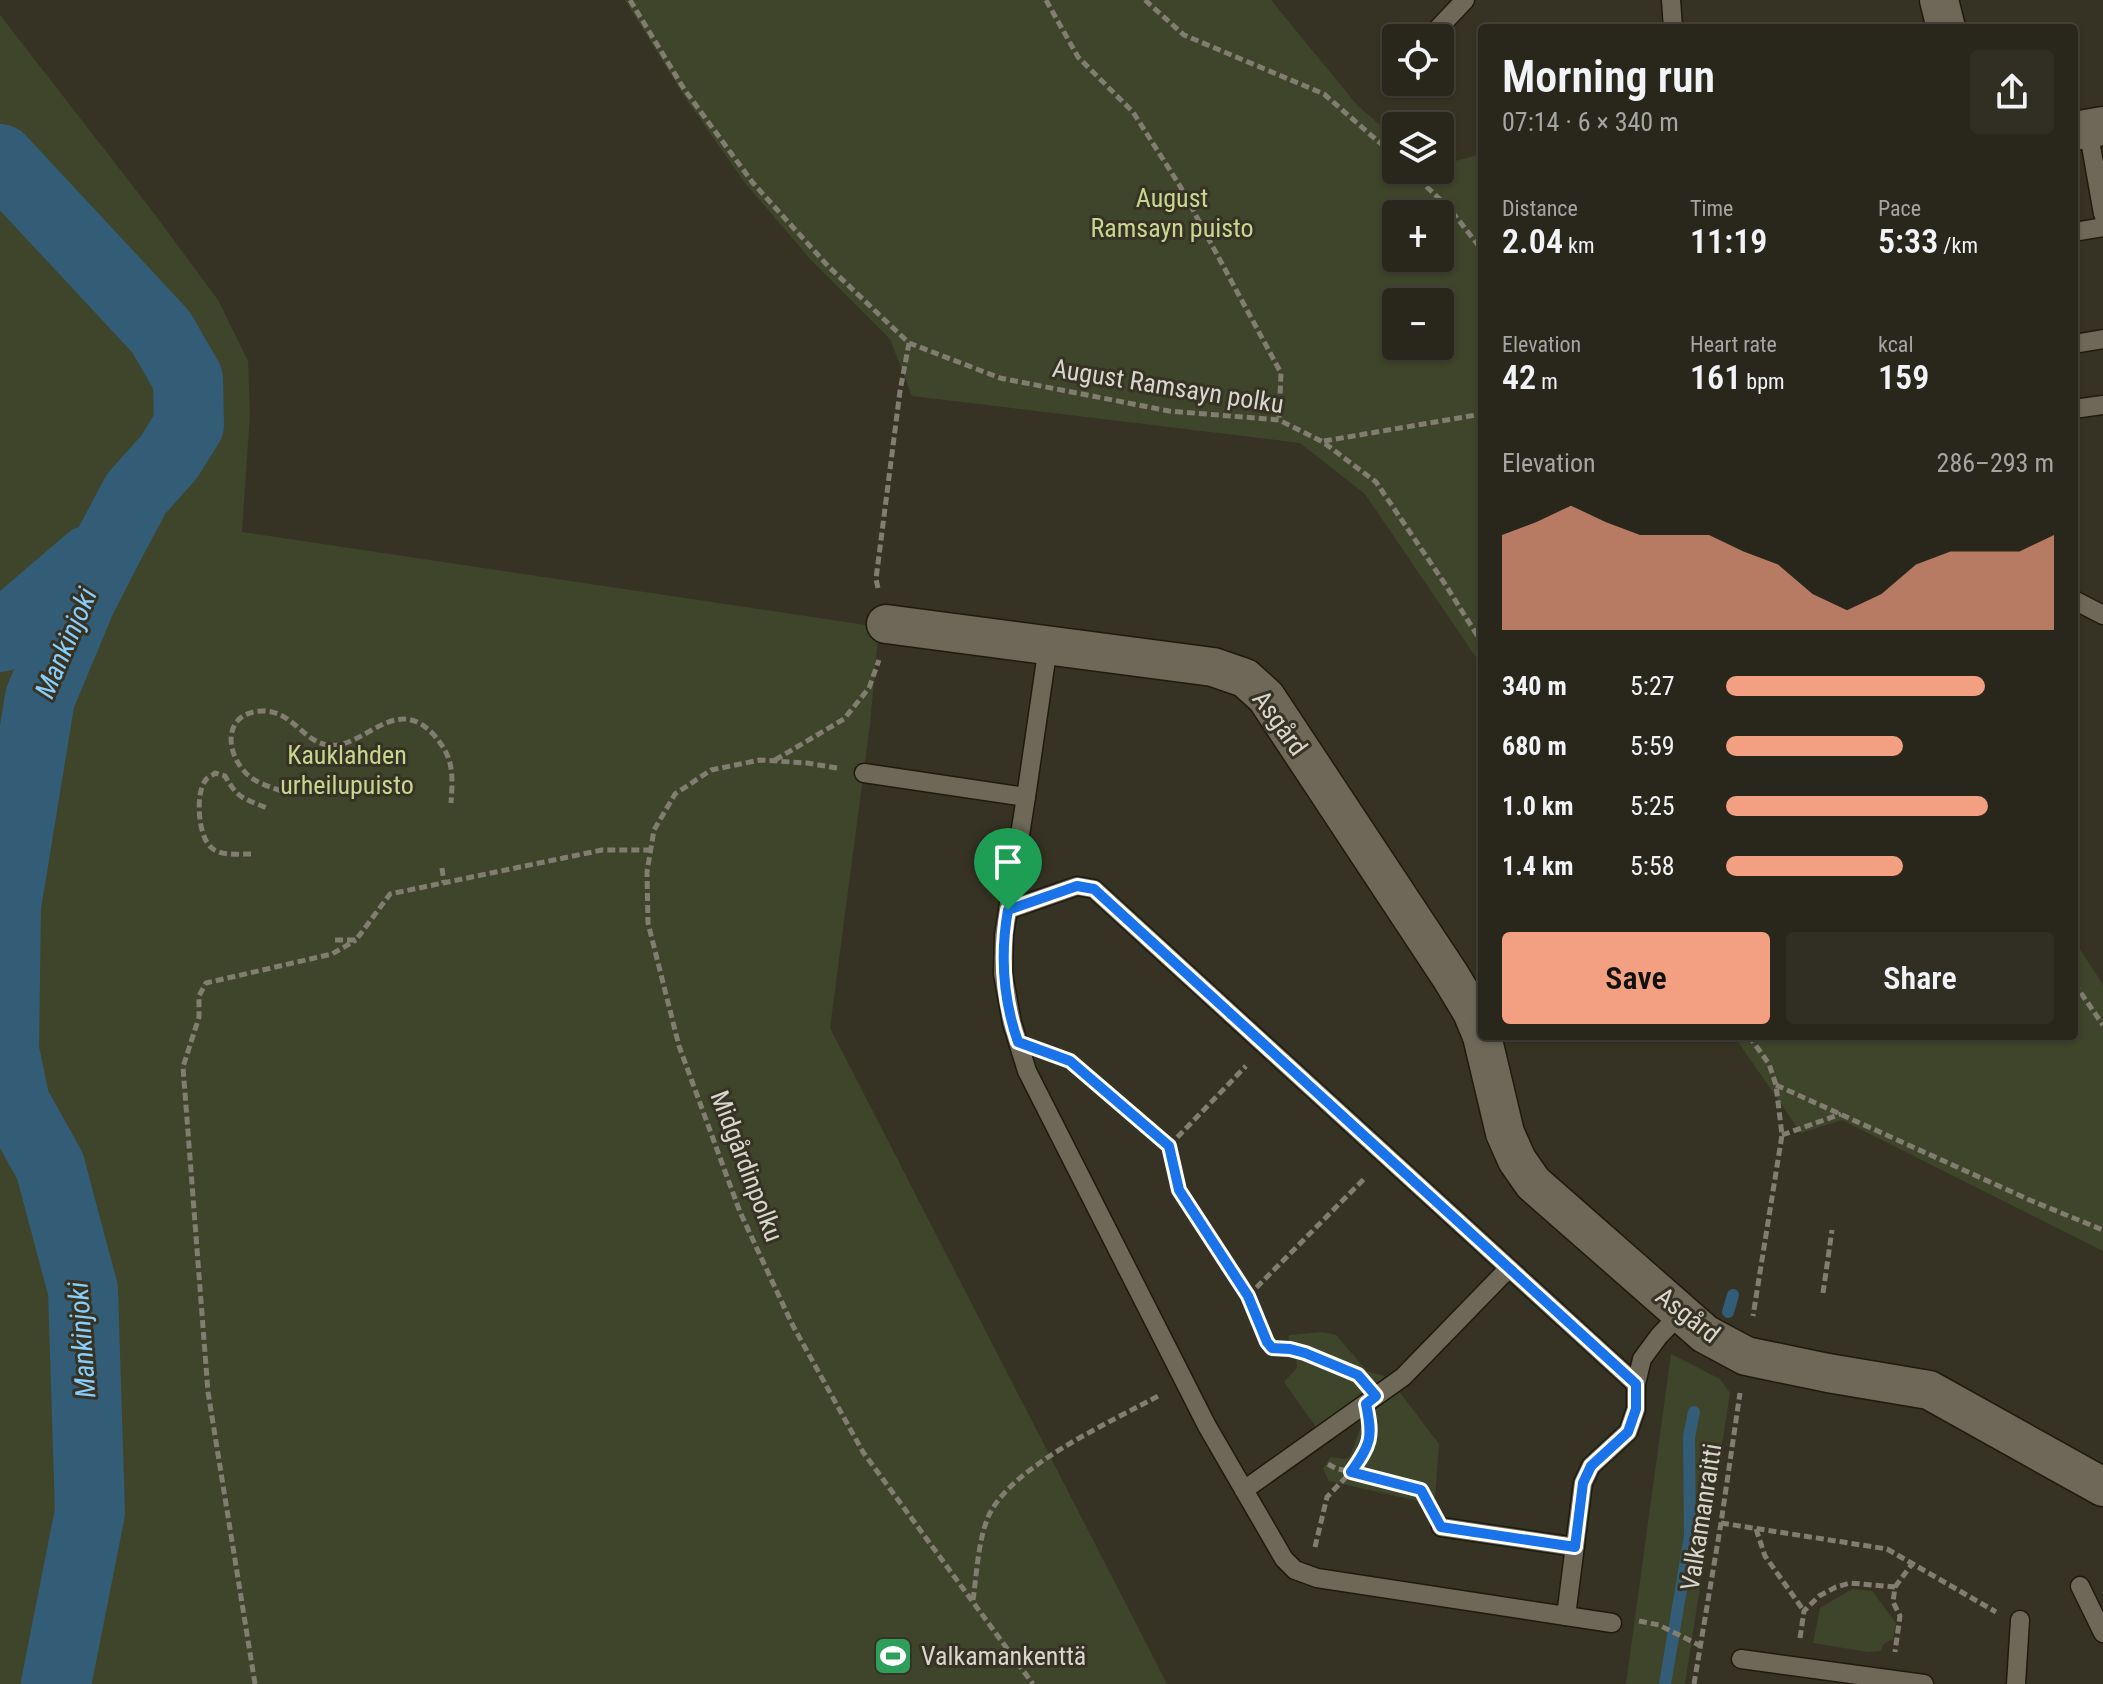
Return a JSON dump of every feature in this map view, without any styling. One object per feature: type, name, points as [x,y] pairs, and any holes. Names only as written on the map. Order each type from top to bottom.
[{"type":"street","points":[[1939,0],[1945,24]]},
{"type":"street","name":"Asgård","points":[[883,641],[1048,646],[1213,667],[1245,678],[1266,697],[1451,977],[1478,1026]]},
{"type":"street","name":"Asgård","points":[[1483,1040],[1505,1133],[1517,1160],[1533,1183],[1705,1334],[1746,1356],[1929,1390],[2103,1487]]},
{"type":"lane","points":[[1442,24],[1465,0]]},
{"type":"lane","points":[[1671,0],[1673,24]]},
{"type":"lane","points":[[2088,128],[2103,214]]},
{"type":"lane","points":[[2078,231],[2103,227]]},
{"type":"lane","points":[[2078,343],[2103,339]]},
{"type":"lane","points":[[2078,408],[2103,405]]},
{"type":"lane","points":[[2078,602],[2103,615]]},
{"type":"lane","points":[[1048,646],[1004,935],[1003,974],[1012,1023],[1027,1071],[1207,1426],[1284,1559],[1295,1570],[1317,1578],[1612,1623]]},
{"type":"lane","points":[[864,773],[1026,797]]},
{"type":"lane","points":[[1008,910],[1077,886],[1094,889],[1636,1384]]},
{"type":"lane","points":[[1244,1490],[1403,1377],[1509,1268]]},
{"type":"lane","points":[[1566,1616],[1583,1483],[1591,1466],[1628,1432],[1636,1409],[1636,1384],[1642,1359],[1681,1313]]},
{"type":"lane","points":[[1441,1527],[1575,1547]]},
{"type":"lane","points":[[2080,1586],[2103,1633]]},
{"type":"lane","points":[[2016,1684],[2020,1620]]},
{"type":"lane","points":[[1741,1659],[1924,1684]]},
{"type":"path","name":"August Ramsayn polku","points":[[630,0],[684,89],[753,183],[828,266],[909,343],[1000,378],[1169,411],[1279,420],[1323,442],[1376,482],[1478,637]]},
{"type":"path","points":[[1046,0],[1078,57],[1133,112],[1180,186],[1281,373],[1279,420]]},
{"type":"path","points":[[1145,0],[1184,35],[1324,94],[1382,145]]},
{"type":"path","points":[[1424,184],[1450,209],[1478,245]]},
{"type":"path","points":[[774,761],[844,719],[869,688],[883,641],[876,579],[909,343]]},
{"type":"path","points":[[1323,442],[1478,415]]},
{"type":"path","points":[[281,791],[252,778],[236,758],[230,734],[235,721],[249,713],[265,711],[287,717],[312,739],[326,745],[354,740],[386,723],[413,721],[428,729],[450,758],[453,777],[451,803]]},
{"type":"path","name":"Midgårdinpolku","points":[[864,773],[807,763],[760,760],[711,770],[675,794],[654,830],[647,872],[648,923],[679,1046],[740,1212],[792,1324],[863,1452],[1033,1684]]},
{"type":"path","points":[[251,854],[213,849],[203,837],[200,801],[204,782],[215,773],[225,776],[232,791],[267,808]]},
{"type":"path","points":[[255,1684],[208,1392],[183,1067],[199,1017],[199,996],[206,983],[332,954],[356,940],[390,894],[602,850],[651,850]]},
{"type":"path","points":[[442,868],[444,883]]},
{"type":"path","points":[[335,940],[356,940]]},
{"type":"path","points":[[2078,989],[2103,1025]]},
{"type":"path","name":"Valkamanraitti","points":[[1694,1684],[1782,1135],[1776,1085],[1769,1064],[1752,1040]]},
{"type":"path","points":[[1018,1042],[1070,1061],[1169,1146],[1179,1190],[1248,1296],[1272,1348],[1305,1353],[1358,1375],[1371,1400],[1371,1429],[1366,1452],[1327,1497],[1309,1575]]},
{"type":"path","points":[[1169,1146],[1266,1045]]},
{"type":"path","points":[[1776,1085],[2103,1230]]},
{"type":"path","points":[[1782,1135],[1841,1114]]},
{"type":"path","points":[[1248,1296],[1386,1156]]},
{"type":"path","points":[[1823,1293],[1832,1230]]},
{"type":"path","points":[[973,1601],[983,1530],[1003,1494],[1043,1459],[1185,1382]]},
{"type":"path","points":[[1308,1444],[1321,1459],[1335,1468],[1421,1490],[1441,1527]]},
{"type":"path","points":[[1721,1523],[1887,1549],[2012,1621],[2020,1620]]},
{"type":"path","points":[[1756,1529],[1765,1556],[1804,1611]]},
{"type":"path","points":[[1892,1679],[1900,1616],[1893,1602],[1895,1587],[1912,1564]]},
{"type":"path","points":[[1796,1666],[1804,1611],[1819,1596],[1850,1583],[1895,1587]]},
{"type":"path","points":[[1612,1623],[1626,1617],[1659,1625],[1701,1646]]},
{"type":"green space","name":"August Ramsayn puisto","points":[[625,0],[1271,0],[1357,105],[1382,127],[1382,184],[1454,184],[1454,161],[1478,155],[1478,660],[1365,494],[1300,443],[912,396],[890,339],[811,260],[745,183],[684,96]]},
{"type":"green space","name":"Kauklahden urheilupuisto","points":[[0,15],[218,300],[248,361],[250,414],[242,532],[879,627],[870,724],[830,1028],[1167,1684],[0,1684]]},
{"type":"green space","points":[[2078,946],[2103,985],[2103,1251],[1842,1120],[1801,1133],[1737,1040],[2078,1040]]},
{"type":"green space","points":[[1322,1332],[1336,1335],[1367,1371],[1384,1376],[1383,1381],[1316,1427],[1284,1382],[1297,1368],[1296,1357],[1289,1355],[1289,1335]]},
{"type":"green space","points":[[1671,1354],[1720,1379],[1730,1393],[1685,1684],[1626,1684]]},
{"type":"green space","points":[[1398,1390],[1439,1444],[1435,1497],[1423,1502],[1329,1481],[1323,1469],[1331,1457],[1345,1459],[1350,1456],[1362,1424],[1359,1417]]},
{"type":"green space","points":[[1852,1589],[1872,1591],[1896,1623],[1893,1639],[1884,1644],[1880,1651],[1868,1652],[1813,1643],[1820,1608]]},
{"type":"waterway","name":"Mankinjoki","points":[[0,159],[161,332],[188,379],[189,425],[169,457],[136,494],[80,602],[40,698],[6,906],[4,1050],[15,1103],[50,1166],[83,1290],[90,1512],[56,1684]]},
{"type":"waterway","points":[[0,637],[90,560]]},
{"type":"waterway","points":[[1728,1312],[1733,1295]]},
{"type":"waterway","points":[[1665,1684],[1690,1536],[1689,1437],[1694,1412]]},
{"type":"place","name":"Valkamankenttä","points":[[893,1656]]},
{"type":"route","points":[[1077,886],[1094,889],[1636,1384],[1636,1409],[1628,1432],[1591,1466],[1583,1483],[1575,1547],[1441,1527],[1421,1490],[1351,1472],[1366,1452],[1371,1429],[1366,1404],[1376,1396],[1358,1375],[1305,1353],[1272,1348],[1248,1296],[1179,1190],[1169,1146],[1070,1061],[1018,1042],[1003,974],[1008,910],[1077,886]]}]
